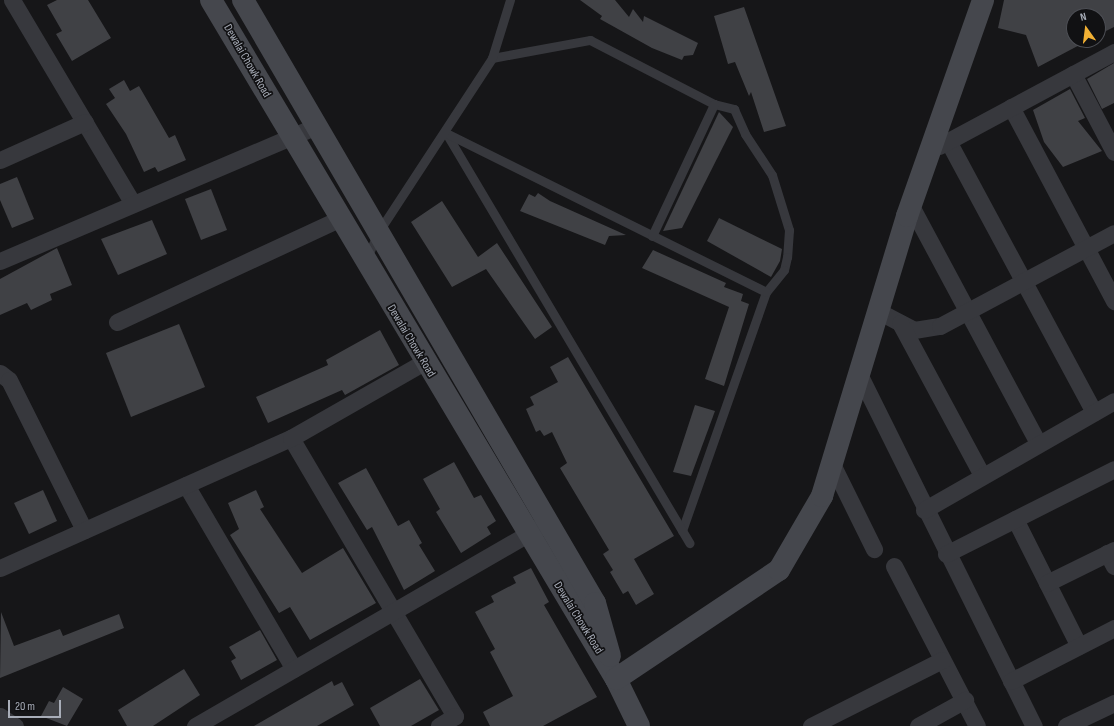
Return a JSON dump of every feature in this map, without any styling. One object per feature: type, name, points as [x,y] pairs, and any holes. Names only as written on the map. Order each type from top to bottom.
[{"type":"main road","name":"Dewalai Chowk Road","points":[[211,0],[364,262],[527,535],[616,679],[639,726]]},
{"type":"main road","name":"Dewalai Chowk Road","points":[[243,0],[595,603],[616,679]]},
{"type":"main road","points":[[616,679],[779,570],[822,496],[911,206],[939,146],[983,0]]},
{"type":"street","points":[[12,0],[133,204]]},
{"type":"street","points":[[1094,412],[1024,281],[939,146],[1114,52]]},
{"type":"street","points":[[1073,74],[1114,152]]},
{"type":"street","points":[[1011,107],[1085,249],[1114,301]]},
{"type":"street","points":[[0,160],[85,122]]},
{"type":"street","points":[[0,261],[317,126]]},
{"type":"street","points":[[911,206],[1038,443]]},
{"type":"street","points":[[117,322],[339,219]]},
{"type":"street","points":[[878,311],[914,330],[940,326],[1114,233]]},
{"type":"street","points":[[900,323],[982,475]]},
{"type":"street","points":[[0,568],[291,438],[424,362]]},
{"type":"street","points":[[0,373],[8,380],[84,530]]},
{"type":"street","points":[[859,374],[924,510],[1034,726]]},
{"type":"street","points":[[924,510],[982,475],[1114,401]]},
{"type":"street","points":[[291,438],[455,716],[438,726]]},
{"type":"street","points":[[832,464],[874,549]]},
{"type":"street","points":[[946,554],[1114,469]]},
{"type":"street","points":[[186,485],[294,669]]},
{"type":"street","points":[[1015,519],[1079,646]]},
{"type":"street","points":[[195,726],[549,522]]},
{"type":"street","points":[[1047,583],[1112,556]]},
{"type":"street","points":[[894,566],[942,660],[965,700],[977,726]]},
{"type":"street","points":[[1011,682],[1114,628]]},
{"type":"street","points":[[811,726],[942,660]]},
{"type":"street","points":[[918,726],[965,700]]},
{"type":"street","points":[[1066,726],[1114,703]]},
{"type":"street","points":[[0,716],[15,726]]},
{"type":"lane","points":[[364,262],[379,232],[492,58],[510,0]]},
{"type":"lane","points":[[492,58],[590,40],[714,104],[734,109],[752,146],[772,175],[789,230],[788,257],[784,270],[766,292],[682,531]]},
{"type":"lane","points":[[652,236],[714,104]]},
{"type":"lane","points":[[689,543],[446,133],[766,292]]},
{"type":"building","points":[[57,0],[88,0],[111,38],[72,61],[56,34],[62,31],[47,5]]},
{"type":"building","points":[[580,0],[615,0],[629,17],[633,9],[643,22],[644,16],[698,43],[693,55],[684,56],[682,60],[652,48],[600,19],[602,16]]},
{"type":"building","points":[[1004,0],[1114,0],[1114,27],[1106,31],[1106,8],[1066,8],[1066,48],[1074,48],[1038,67],[1026,35],[998,28]]},
{"type":"building","points":[[744,7],[786,126],[764,132],[751,92],[749,96],[735,62],[728,64],[714,16]]},
{"type":"building","points":[[1114,63],[1114,103],[1102,109],[1087,79]]},
{"type":"building","points":[[124,80],[130,91],[139,86],[169,138],[175,135],[186,160],[158,172],[155,167],[144,172],[126,134],[106,104],[115,98],[109,89]]},
{"type":"building","points":[[1070,89],[1085,118],[1078,121],[1102,151],[1063,167],[1044,142],[1033,110]]},
{"type":"building","points":[[719,112],[733,127],[682,228],[663,231]]},
{"type":"building","points":[[17,177],[34,219],[12,228],[0,200],[0,184]]},
{"type":"building","points":[[211,189],[227,230],[201,240],[185,199]]},
{"type":"building","points":[[538,193],[550,201],[626,235],[609,236],[605,245],[520,211],[529,194],[535,197]]},
{"type":"building","points":[[442,201],[478,257],[497,243],[552,327],[535,339],[486,269],[452,287],[411,222]]},
{"type":"building","points":[[719,218],[782,249],[780,261],[771,277],[707,241]]},
{"type":"building","points":[[152,220],[167,254],[118,275],[101,239]]},
{"type":"building","points":[[57,248],[72,285],[50,294],[52,300],[31,310],[27,303],[0,315],[0,279]]},
{"type":"building","points":[[653,250],[726,283],[724,287],[743,294],[741,301],[749,304],[724,386],[705,379],[729,307],[642,268]]},
{"type":"building","points":[[179,324],[205,387],[131,417],[106,353]]},
{"type":"building","points":[[380,330],[399,365],[345,395],[342,390],[268,423],[256,397],[328,365],[326,360]]},
{"type":"building","points":[[568,357],[674,536],[634,559],[654,594],[636,605],[628,591],[623,594],[610,572],[613,570],[603,554],[609,550],[560,468],[567,463],[552,432],[544,436],[540,430],[536,432],[526,409],[534,405],[530,397],[558,382],[550,367]]},
{"type":"building","points":[[695,405],[715,411],[691,476],[673,472]]},
{"type":"building","points":[[454,462],[474,498],[481,495],[496,521],[487,527],[491,534],[461,553],[436,512],[440,509],[423,479]]},
{"type":"building","points":[[366,468],[398,526],[409,520],[422,543],[419,545],[435,571],[404,590],[372,527],[367,530],[338,483]]},
{"type":"building","points":[[43,490],[57,521],[29,534],[14,503]]},
{"type":"building","points":[[256,490],[264,507],[260,509],[302,573],[343,548],[376,603],[310,640],[290,607],[279,613],[230,535],[239,529],[228,503]]},
{"type":"building","points":[[531,568],[549,602],[544,605],[597,697],[543,726],[490,726],[483,712],[513,696],[490,652],[495,649],[475,612],[494,602],[491,596],[516,583],[513,577]]},
{"type":"building","points":[[1,612],[14,646],[60,629],[63,636],[119,614],[124,628],[0,678]]},
{"type":"building","points":[[260,630],[277,660],[241,680],[231,661],[236,658],[229,647]]},
{"type":"building","points":[[184,669],[200,695],[153,726],[127,726],[118,710]]},
{"type":"building","points":[[420,679],[439,710],[411,726],[380,726],[370,708]]},
{"type":"building","points":[[332,681],[334,686],[342,682],[354,705],[317,726],[254,726]]},
{"type":"building","points":[[63,687],[83,699],[67,726],[41,716],[49,701],[54,703]]}]
